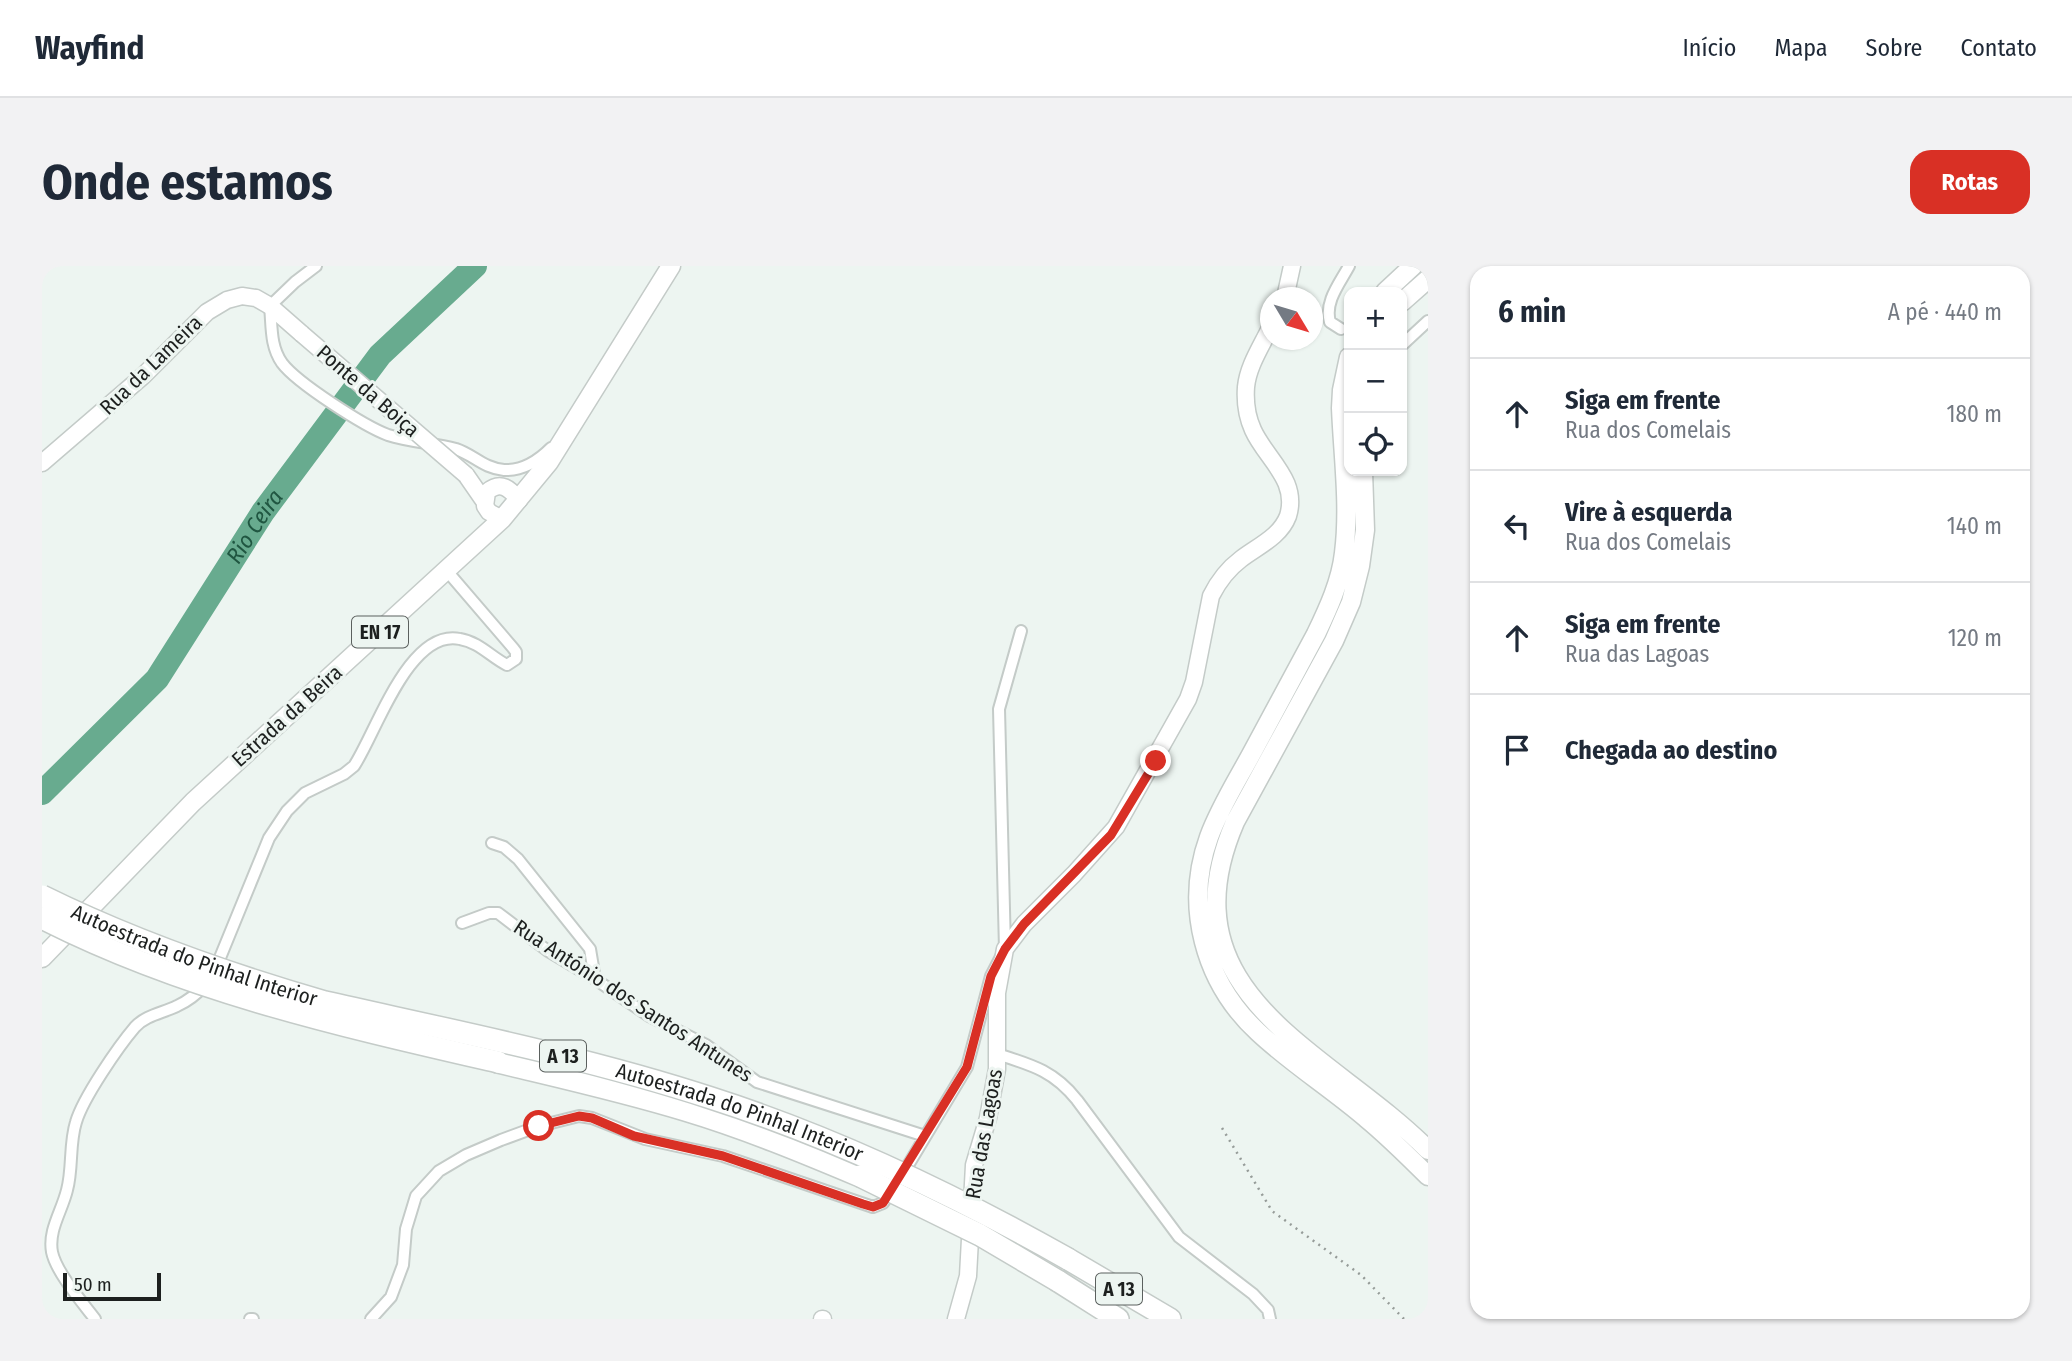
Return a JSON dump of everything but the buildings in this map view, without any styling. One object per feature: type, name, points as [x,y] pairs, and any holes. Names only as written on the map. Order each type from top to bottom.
[{"type":"highway","name":"Autoestrada do Pinhal Interior","points":[[42,896],[124,933],[262,983],[325,1002],[637,1075],[761,1115],[861,1155],[956,1198],[1170,1319]]},
{"type":"highway","name":"Autoestrada do Pinhal Interior","points":[[42,918],[72,934],[172,974],[272,1006],[324,1021],[582,1082],[685,1110],[772,1140],[860,1176],[980,1235],[1118,1319]]},
{"type":"main road","name":"Estrada da Beira","points":[[42,958],[193,802],[502,519],[542,472],[671,266]]},
{"type":"main road","points":[[1390,287],[1413,266]]},
{"type":"main road","points":[[1407,298],[1428,279]]},
{"type":"main road","points":[[1344,381],[1341,408],[1346,537],[1342,568],[1316,634],[1210,835],[1200,872],[1198,908],[1203,939],[1212,968],[1242,1016],[1266,1040],[1365,1117],[1428,1176]]},
{"type":"main road","points":[[1363,476],[1365,530],[1360,566],[1350,602],[1334,641],[1235,822],[1227,842],[1217,884],[1218,918],[1224,949],[1246,992],[1256,1004],[1284,1031],[1378,1104],[1428,1150]]},
{"type":"street","points":[[316,266],[270,306],[271,333],[275,349],[290,371],[347,412],[388,435],[459,450],[483,465],[504,470],[517,469],[539,460],[569,429]]},
{"type":"street","points":[[1287,287],[1292,266]]},
{"type":"street","points":[[1341,330],[1330,322],[1328,310],[1349,266]]},
{"type":"street","name":"Rua da Lameira","points":[[42,463],[143,376],[207,312],[227,300],[242,296],[256,298],[270,306]]},
{"type":"street","name":"Ponte da Boiça","points":[[270,306],[466,475],[489,512],[502,519]]},
{"type":"street","points":[[1407,340],[1428,321]]},
{"type":"street","name":"Rua das Lagoas","points":[[956,1319],[968,1276],[974,1165],[993,1096],[997,1054],[997,993],[1005,949],[1024,924],[1111,835],[1124,815],[1188,699],[1194,682],[1211,596],[1216,585],[1239,561],[1272,539],[1281,529],[1290,506],[1287,483],[1253,431],[1246,399],[1250,372],[1260,350]]},
{"type":"street","points":[[485,504],[487,492],[500,486],[522,484],[542,472]]},
{"type":"street","name":"Ponte da Boiça","points":[[466,475],[512,490],[519,500]]},
{"type":"street","name":"Ponte da Boiça","points":[[485,504],[489,533]]},
{"type":"street","points":[[95,1319],[52,1254],[56,1221],[68,1189],[76,1120],[90,1092],[136,1026],[149,1017],[178,1006],[199,992],[212,977],[269,838],[287,811],[305,793],[344,774],[354,766],[403,676],[421,651],[441,640],[458,638],[478,645],[507,665],[516,659],[513,648],[447,571]]},
{"type":"street","points":[[371,1319],[391,1297],[403,1265],[406,1229],[416,1196],[439,1171],[466,1155],[539,1126],[579,1116],[592,1118],[634,1136],[723,1156],[873,1207],[888,1198],[967,1067],[991,976],[1005,949],[999,709],[1021,631]]},
{"type":"street","points":[[492,843],[504,847],[518,859],[590,948],[596,979]]},
{"type":"street","name":"Rua António dos Santos Antunes","points":[[462,923],[498,913],[548,951],[596,979],[649,1016],[706,1045],[757,1082],[925,1136]]},
{"type":"street","points":[[997,1054],[1036,1067],[1060,1080],[1179,1237],[1253,1294],[1273,1318]]},
{"type":"street","points":[[42,1223],[56,1221]]},
{"type":"path","points":[[1222,1128],[1272,1210],[1361,1275],[1404,1319]]},
{"type":"waterway","name":"Rio Ceira","points":[[42,793],[157,679],[263,512],[380,355],[475,266]]},
{"type":"route","points":[[539,1126],[579,1116],[592,1118],[634,1136],[723,1156],[863,1204],[878,1206],[888,1198],[967,1067],[991,976],[1005,949],[1024,924],[1111,835],[1156,761]]}]
